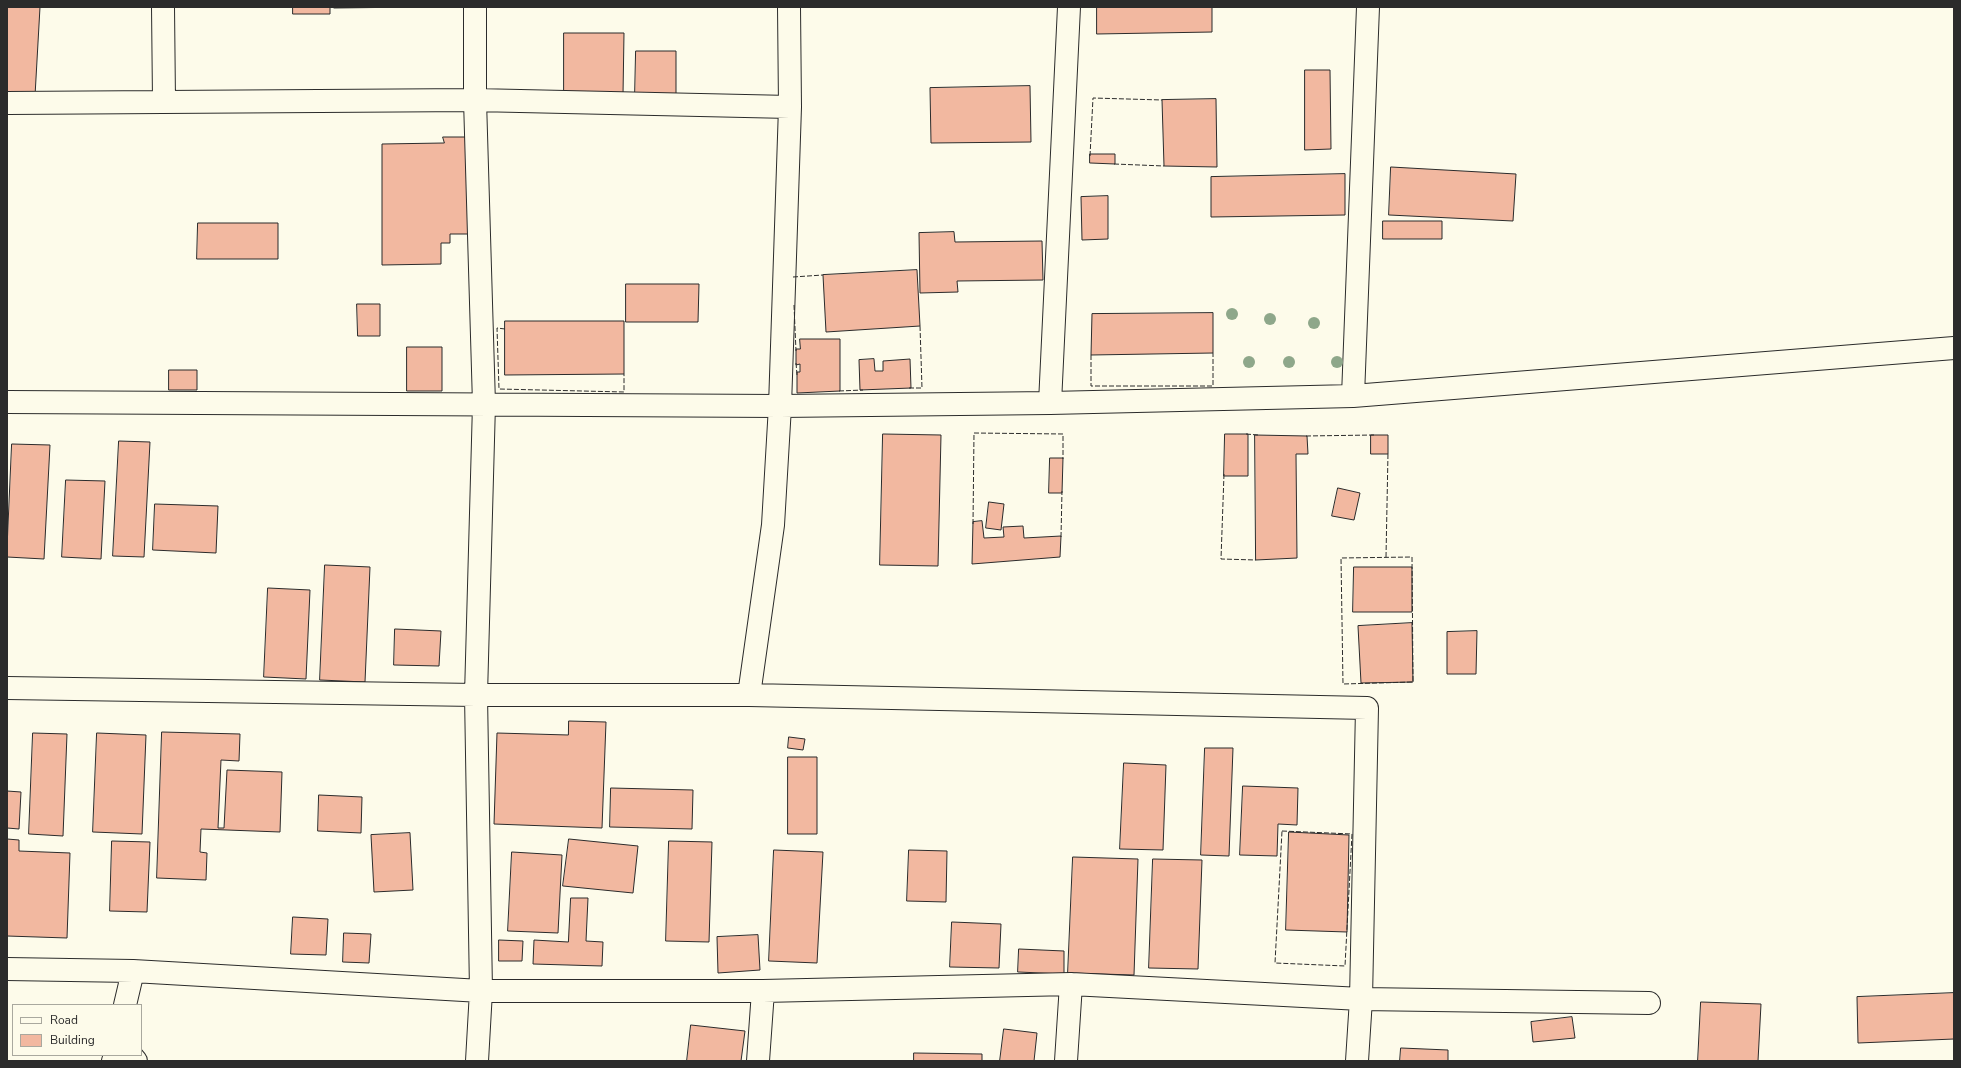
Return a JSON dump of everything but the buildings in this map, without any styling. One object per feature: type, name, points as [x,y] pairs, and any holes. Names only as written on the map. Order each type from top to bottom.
[{"type":"street","points":[[163,7],[164,102]]},
{"type":"street","points":[[475,7],[475,100],[484,404],[476,695],[482,991],[477,1061]]},
{"type":"street","points":[[749,695],[773,525],[780,406],[790,107],[789,7]]},
{"type":"street","points":[[1050,403],[1069,7]]},
{"type":"street","points":[[1353,396],[1368,7]]},
{"type":"street","points":[[7,104],[475,100],[790,107]]},
{"type":"street","points":[[7,402],[780,406],[1050,403],[1353,396],[1954,348]]},
{"type":"street","points":[[7,688],[476,695],[749,695],[1367,708],[1361,999],[1357,1061]]},
{"type":"street","points":[[7,969],[133,971],[482,991],[763,991],[1071,984],[1361,999],[1648,1003]]},
{"type":"street","points":[[125,1004],[133,971]]},
{"type":"street","points":[[1066,1061],[1071,984]]},
{"type":"street","points":[[758,1061],[763,991]]},
{"type":"fence","points":[[1090,156],[1093,98],[1162,100]]},
{"type":"fence","points":[[1114,164],[1164,166]]},
{"type":"fence","points":[[793,277],[823,275]]},
{"type":"fence","points":[[794,305],[796,351]]},
{"type":"fence","points":[[909,388],[922,388],[920,326]]},
{"type":"fence","points":[[505,329],[497,328],[499,389],[624,392],[624,374]]},
{"type":"fence","points":[[1091,355],[1091,386],[1213,386],[1213,353]]},
{"type":"fence","points":[[796,363],[797,375]]},
{"type":"fence","points":[[839,391],[863,390]]},
{"type":"fence","points":[[973,524],[974,433],[1063,434],[1063,459]]},
{"type":"fence","points":[[1246,434],[1258,435]]},
{"type":"fence","points":[[1306,436],[1374,435]]},
{"type":"fence","points":[[1386,557],[1388,453]]},
{"type":"fence","points":[[1224,474],[1221,559],[1256,560]]},
{"type":"fence","points":[[1061,537],[1062,491]]},
{"type":"fence","points":[[1412,557],[1413,682],[1343,684],[1341,558],[1412,557]]},
{"type":"fence","points":[[1282,831],[1352,834],[1345,966],[1275,963],[1282,831]]}]
